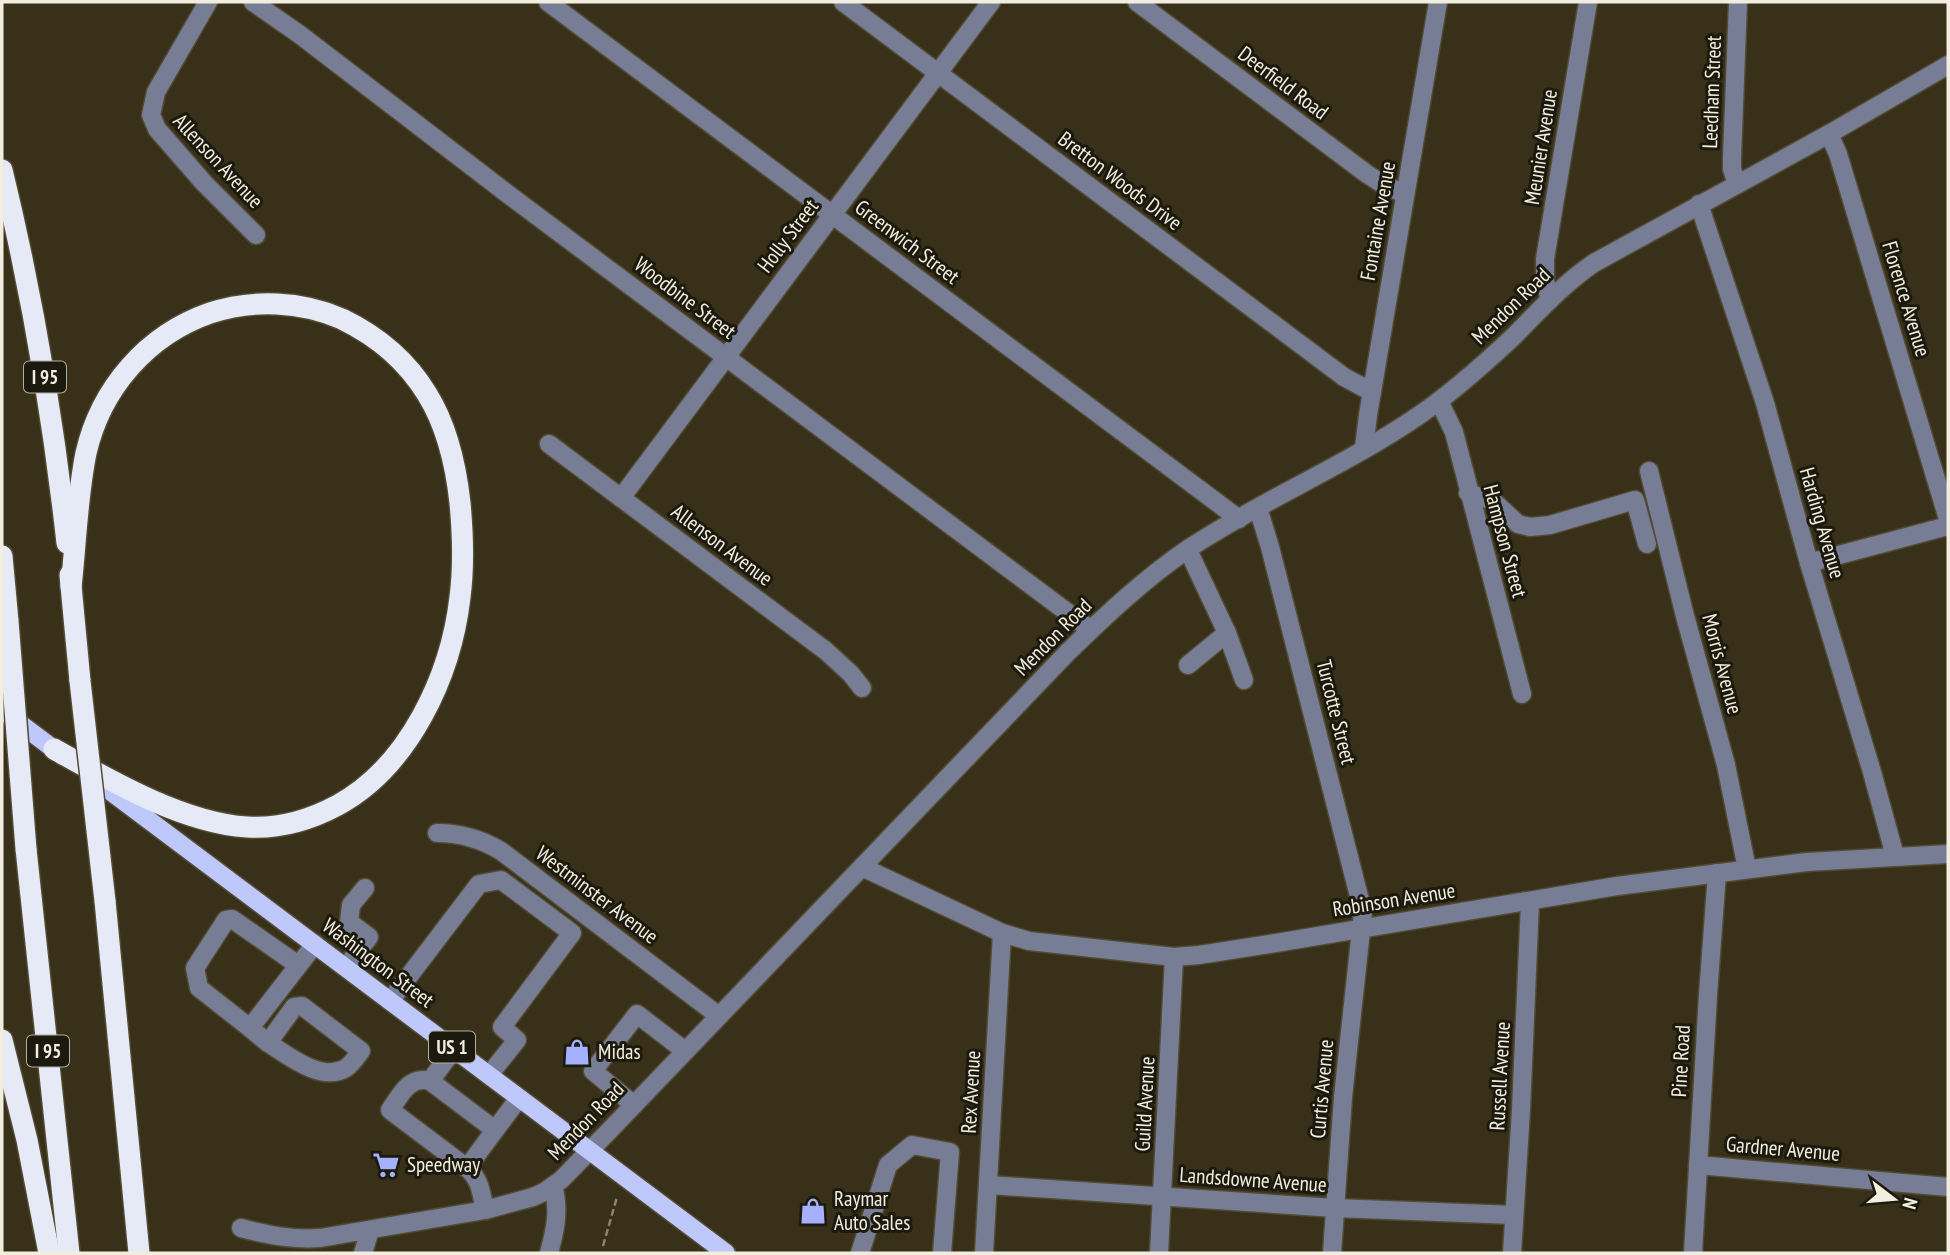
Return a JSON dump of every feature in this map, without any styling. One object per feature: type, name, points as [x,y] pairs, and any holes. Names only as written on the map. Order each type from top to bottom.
[{"type":"highway","name":"I 95","points":[[2,170],[23,257],[58,470],[105,901],[139,1253]]},
{"type":"highway","points":[[54,749],[170,807],[209,821],[246,827],[282,824],[317,815],[351,797],[382,773],[409,738],[434,689],[452,640],[460,596],[463,533],[457,482],[447,440],[427,394],[405,365],[378,340],[346,321],[315,310],[290,305],[253,304],[217,311],[183,324],[152,345],[135,362],[112,391],[100,412],[90,439],[83,471],[71,587]]},
{"type":"highway","name":"I 95","points":[[2,556],[26,849],[69,1253]]},
{"type":"highway","points":[[2,1041],[27,1140],[49,1253]]},
{"type":"main road","name":"Washington Street","points":[[2,710],[726,1253]]},
{"type":"street","name":"Allenson Avenue","points":[[208,2],[156,92],[151,115],[160,134],[256,235]]},
{"type":"street","name":"Woodbine Street","points":[[253,2],[1091,630]]},
{"type":"street","name":"Greenwich Street","points":[[548,2],[1239,519]]},
{"type":"street","name":"Bretton Woods Drive","points":[[843,2],[1344,377],[1371,392]]},
{"type":"street","name":"Holly Street","points":[[621,498],[991,2]]},
{"type":"street","name":"Deerfield Road","points":[[1137,2],[1367,174],[1405,194]]},
{"type":"street","name":"Fontaine Avenue","points":[[1364,448],[1371,392],[1438,2]]},
{"type":"street","name":"Meunier Avenue","points":[[1550,300],[1545,281],[1545,260],[1588,2]]},
{"type":"street","name":"Leedham Street","points":[[1737,184],[1732,169],[1732,157],[1738,2]]},
{"type":"street","name":"Mendon Road","points":[[241,1228],[279,1238],[320,1238],[485,1210],[533,1197],[553,1186],[1091,630],[1135,591],[1188,550],[1408,422],[1439,401],[1496,352],[1571,280],[1594,263],[1829,134],[1948,65]]},
{"type":"street","name":"Florence Avenue","points":[[1829,134],[1838,154],[1948,519]]},
{"type":"street","name":"Harding Avenue","points":[[1699,204],[1765,402],[1895,856]]},
{"type":"street","name":"Hampson Street","points":[[1439,401],[1452,426],[1522,694]]},
{"type":"street","name":"Allenson Avenue","points":[[549,444],[826,651],[844,666],[862,688]]},
{"type":"street","name":"Morris Avenue","points":[[1649,471],[1726,765],[1746,869]]},
{"type":"street","points":[[1468,493],[1487,498],[1518,524],[1530,527],[1550,526],[1635,500],[1647,544]]},
{"type":"street","name":"Turcotte Street","points":[[1258,508],[1274,560],[1363,912],[1360,929]]},
{"type":"street","points":[[1809,563],[1948,526]]},
{"type":"street","points":[[1188,550],[1227,634],[1244,680]]},
{"type":"street","points":[[1188,665],[1227,634]]},
{"type":"street","name":"Westminster Avenue","points":[[437,833],[475,838],[501,851],[719,1016]]},
{"type":"street","name":"Robinson Avenue","points":[[862,867],[1002,933],[1029,942],[1174,957],[1530,902],[1616,886],[1807,862],[1948,854]]},
{"type":"street","name":"Pine Road","points":[[1693,1253],[1707,995],[1717,873]]},
{"type":"street","points":[[390,1001],[479,884],[501,880],[522,895],[572,933],[502,1027],[517,1040],[489,1075]]},
{"type":"street","points":[[346,967],[369,937],[349,922],[351,905],[365,888]]},
{"type":"street","name":"Russell Avenue","points":[[1512,1253],[1530,902]]},
{"type":"street","points":[[268,1043],[294,1007],[302,1006],[361,1051],[347,1067],[322,1072],[268,1043],[199,988],[195,968],[226,920],[232,919],[298,965]]},
{"type":"street","name":"Curtis Avenue","points":[[1332,1253],[1343,1097],[1360,929]]},
{"type":"street","name":"Rex Avenue","points":[[984,1253],[1002,933]]},
{"type":"street","points":[[250,1028],[315,944]]},
{"type":"street","name":"Guild Avenue","points":[[1159,1253],[1174,957]]},
{"type":"street","points":[[634,1105],[593,1071],[637,1014],[685,1051]]},
{"type":"street","points":[[430,1081],[454,1049]]},
{"type":"street","points":[[485,1210],[477,1178],[390,1110],[412,1082],[421,1079],[430,1081],[495,1130]]},
{"type":"street","points":[[467,1168],[520,1098]]},
{"type":"street","points":[[860,1253],[888,1166],[912,1145],[950,1152],[942,1253]]},
{"type":"street","name":"Gardner Avenue","points":[[1698,1166],[1948,1187]]},
{"type":"street","name":"Landsdowne Avenue","points":[[989,1185],[1335,1208],[1514,1215]]},
{"type":"street","points":[[549,1253],[557,1217],[553,1186]]},
{"type":"street","points":[[363,1253],[370,1230]]},
{"type":"path","points":[[603,1246],[617,1197]]},
{"type":"place","name":"Midas","points":[[577,1052]]},
{"type":"place","name":"Speedway","points":[[386,1165]]},
{"type":"place","name":"Raymar Auto Sales","points":[[813,1211]]}]
